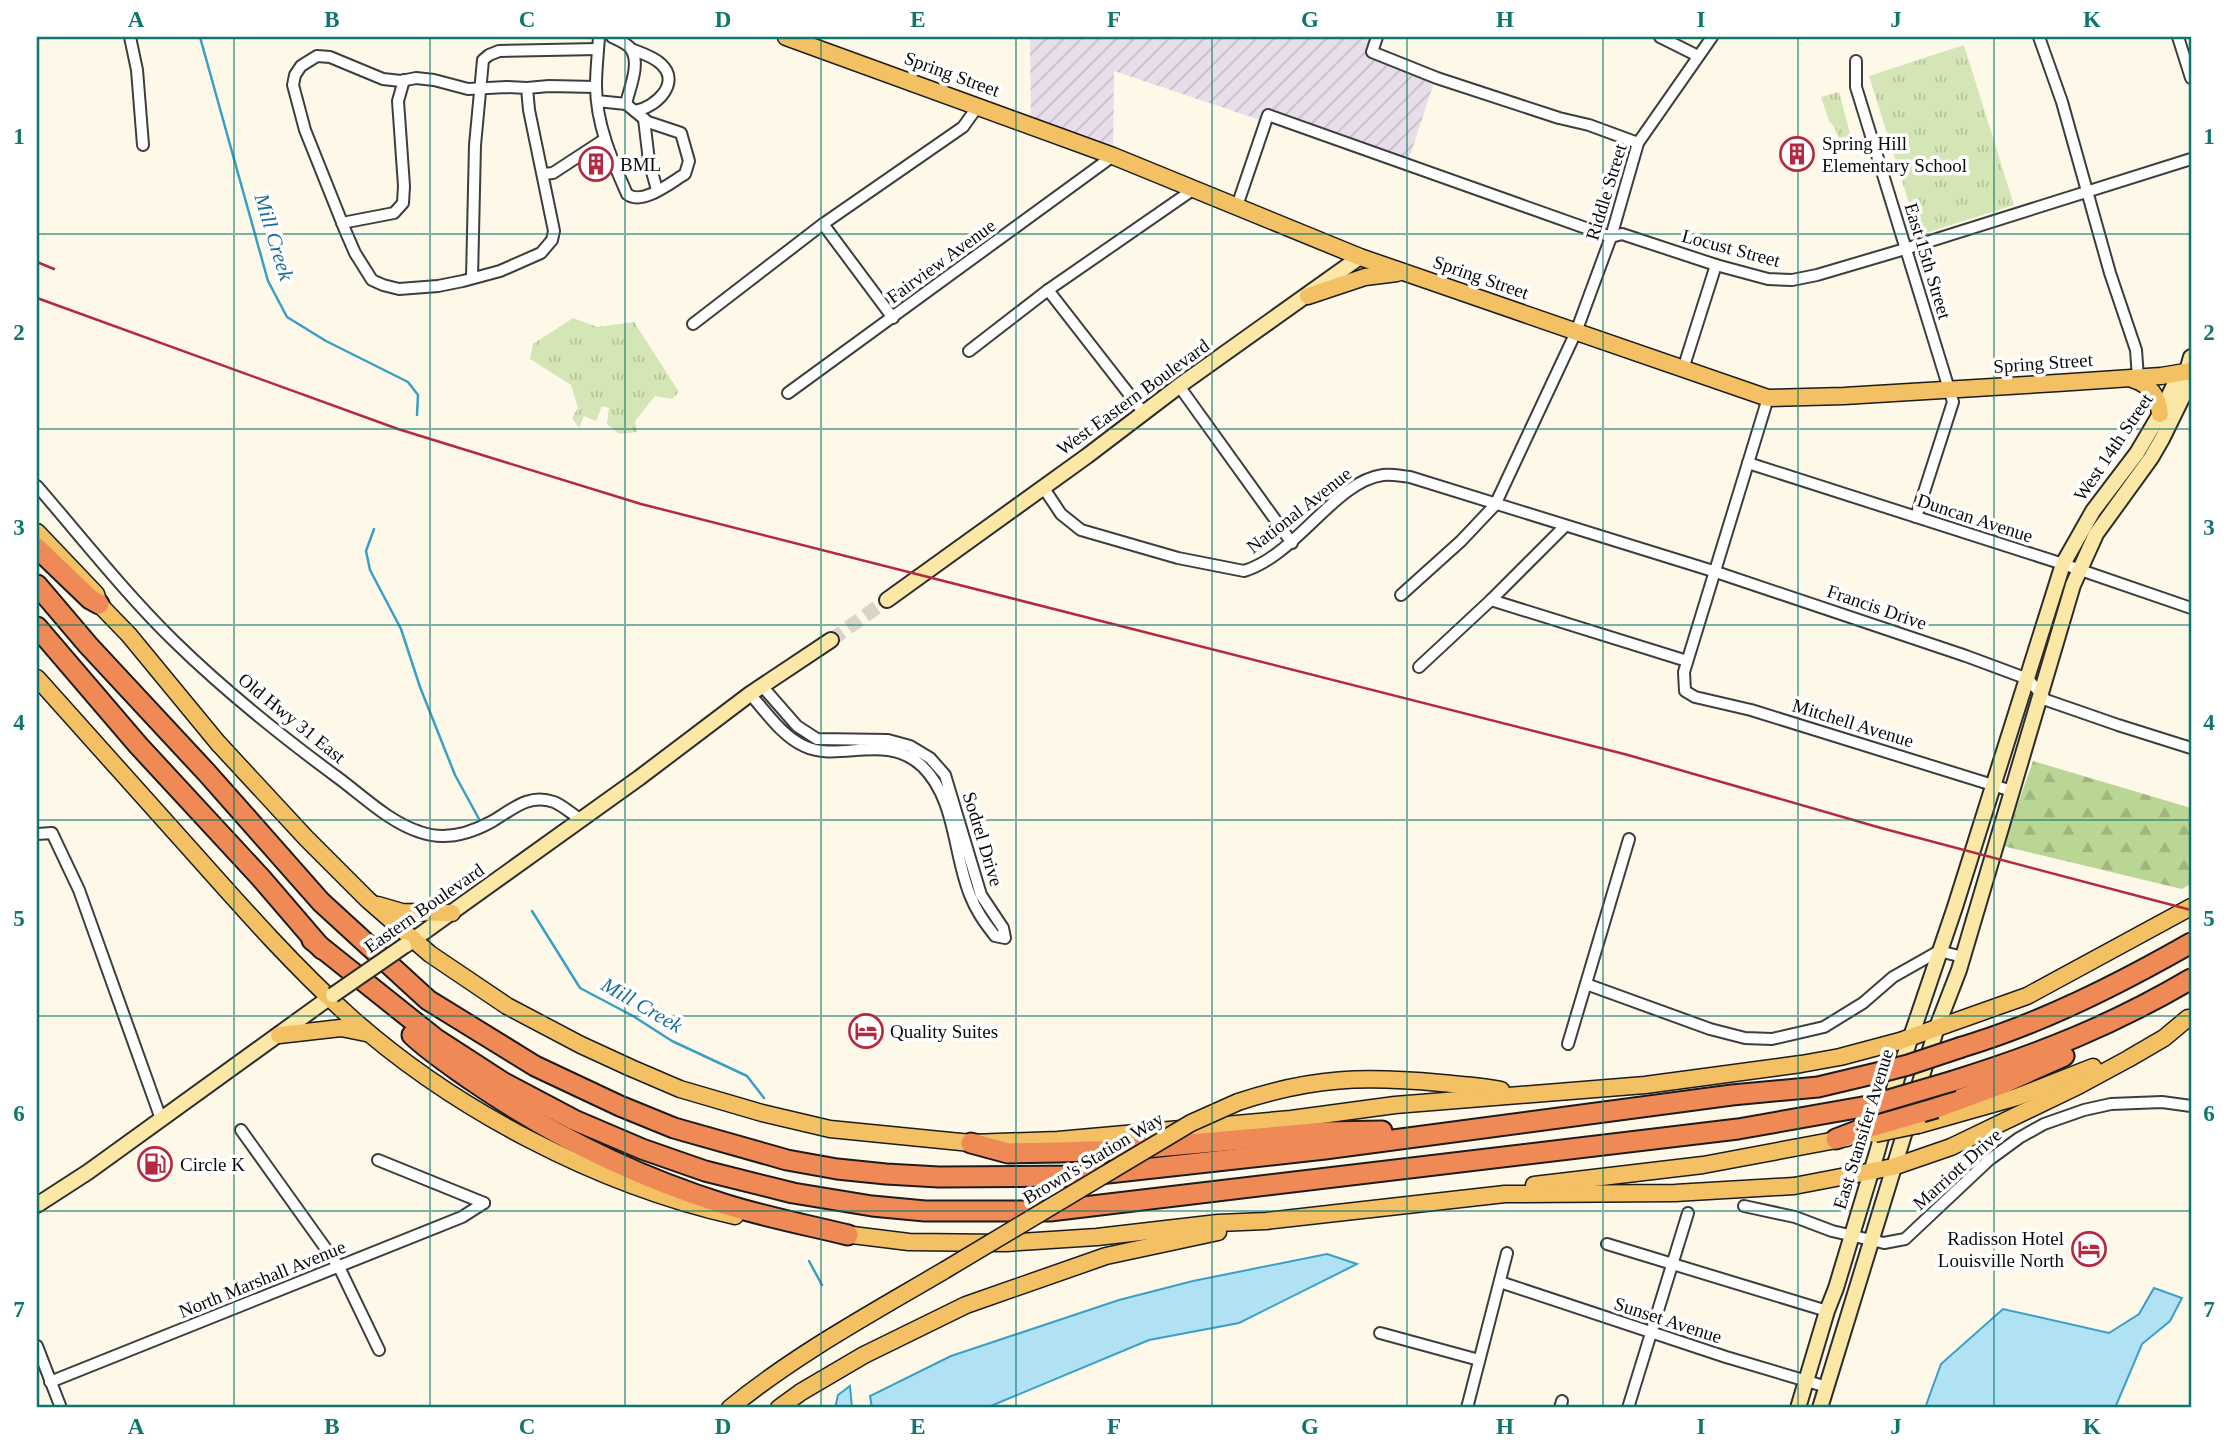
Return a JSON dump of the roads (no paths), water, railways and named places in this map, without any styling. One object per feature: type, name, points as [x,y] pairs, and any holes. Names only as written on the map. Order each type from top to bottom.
[{"type":"highway","points":[[37,548],[90,599],[99,604]]},
{"type":"highway","points":[[37,585],[321,902],[428,1000],[535,1066],[663,1124],[787,1160],[837,1169],[939,1177],[1080,1176],[1325,1149],[1732,1094],[1818,1087],[1908,1065],[2034,1021],[2150,966],[2191,943]]},
{"type":"highway","points":[[37,626],[138,745],[261,878],[312,940],[429,1050],[500,1100],[617,1163],[725,1205],[848,1235]]},
{"type":"highway","points":[[312,940],[436,1039],[504,1083],[574,1120],[642,1149],[705,1171],[793,1193],[872,1206],[925,1211],[1050,1211],[1738,1129],[1868,1106],[2039,1053],[2117,1021]]},
{"type":"highway","points":[[1836,1139],[1936,1108],[2004,1083],[2079,1049],[2117,1021],[2191,979]]},
{"type":"highway","points":[[971,1143],[1008,1153],[1034,1153],[1123,1150],[1325,1132],[1376,1130],[1415,1136]]},
{"type":"main road","name":"Spring Street","points":[[786,37],[1114,156],[1360,257],[1769,398],[2134,378],[2190,366]]},
{"type":"main road","points":[[1308,296],[1365,277],[1404,272]]},
{"type":"main road","points":[[2134,378],[2150,390],[2159,404],[2160,414]]},
{"type":"main road","points":[[37,532],[96,594],[99,604],[129,635],[218,743],[408,943],[507,1006],[581,1045],[680,1089],[830,1129],[971,1143],[1058,1140],[1186,1129],[1395,1105],[1645,1085],[1736,1074],[1840,1057],[1911,1037],[2027,996],[2191,907]]},
{"type":"main road","points":[[37,678],[276,946],[374,1036],[413,1067],[468,1103],[539,1143],[598,1171],[722,1213],[779,1226],[909,1242],[1006,1244],[1218,1223],[1266,1221],[1505,1194],[1675,1193],[1771,1188],[1893,1167],[1951,1147],[2078,1086],[2164,1038],[2190,1017]]},
{"type":"main road","points":[[372,903],[402,912],[452,913]]},
{"type":"main road","points":[[1858,1134],[1918,1125],[2017,1097],[2084,1072],[2160,1030],[2190,1017]]},
{"type":"main road","points":[[279,1035],[341,1028],[374,1036]]},
{"type":"main road","name":"Brown's Station Way","points":[[730,1408],[812,1350],[1191,1124],[1238,1102],[1283,1088],[1346,1079],[1413,1081],[1492,1088],[1520,1095]]},
{"type":"main road","points":[[1505,1194],[1523,1187],[1716,1163],[1836,1139]]},
{"type":"main road","points":[[779,1408],[883,1345],[937,1318],[997,1293],[1106,1256],[1266,1221]]},
{"type":"street","points":[[130,37],[137,70],[143,145]]},
{"type":"street","points":[[599,37],[596,87],[601,128],[627,194],[632,198],[643,198],[685,174],[689,162],[681,133],[644,119],[630,108]]},
{"type":"street","points":[[597,101],[630,108],[655,103],[664,93],[668,79],[667,71],[660,63],[612,37]]},
{"type":"street","points":[[1377,37],[1372,52],[1437,78],[1638,143]]},
{"type":"street","points":[[1660,37],[1698,56]]},
{"type":"street","name":"Riddle Street","points":[[1401,595],[1461,541],[1495,505],[1576,332],[1611,237],[1638,143],[1712,37]]},
{"type":"street","points":[[2039,37],[2062,102],[2116,292],[2136,351],[2134,378]]},
{"type":"street","points":[[2178,37],[2191,78]]},
{"type":"street","points":[[472,278],[473,192],[483,60],[499,51],[598,49]]},
{"type":"street","points":[[630,108],[634,70],[631,49]]},
{"type":"street","points":[[527,88],[529,110],[554,231],[552,240],[541,253],[520,263],[438,286],[399,289],[372,280],[355,253],[342,223],[304,130],[294,96],[295,75],[308,60],[317,56],[330,57],[383,79],[434,80],[468,89],[549,86],[596,87]]},
{"type":"street","name":"East 15th Street","points":[[1856,61],[1856,87],[1953,402],[1916,517]]},
{"type":"street","points":[[342,223],[394,213],[403,203],[398,101],[404,80]]},
{"type":"street","points":[[693,324],[823,224],[963,127],[978,106]]},
{"type":"street","name":"Locust Street","points":[[1237,206],[1268,114],[1611,237],[1622,234],[1716,265],[1768,279],[1792,280],[1905,249],[2191,159]]},
{"type":"street","points":[[644,119],[649,161],[657,190]]},
{"type":"street","points":[[543,174],[553,173],[605,139]]},
{"type":"street","name":"Fairview Avenue","points":[[788,393],[1114,156]]},
{"type":"street","points":[[969,351],[1048,290],[1194,189]]},
{"type":"street","points":[[823,224],[893,317]]},
{"type":"street","name":"West Eastern Boulevard","points":[[887,600],[1360,257]]},
{"type":"street","points":[[1683,369],[1716,265]]},
{"type":"street","points":[[1048,290],[1143,412]]},
{"type":"street","name":"West 14th Street","points":[[1969,862],[2063,564],[2093,511],[2137,453],[2175,383],[2190,366]]},
{"type":"street","name":"West 14th Street","points":[[1988,869],[2079,569],[2096,534],[2162,439],[2187,388],[2190,366]]},
{"type":"street","points":[[1179,386],[1292,543]]},
{"type":"street","points":[[1491,600],[1687,661],[1769,398]]},
{"type":"street","name":"Duncan Avenue","points":[[1748,463],[2079,569],[2191,608]]},
{"type":"street","name":"National Avenue","points":[[1043,487],[1061,514],[1081,530],[1178,558],[1232,570],[1252,569],[1292,543],[1351,487],[1364,480],[1385,475],[1410,477],[1713,571]]},
{"type":"street","name":"Old Hwy 31 East","points":[[37,486],[147,614],[175,642],[252,710],[402,825],[423,834],[456,836],[490,822],[527,800],[540,799],[555,802],[580,820]]},
{"type":"street","points":[[1419,667],[1565,526]]},
{"type":"street","name":"Francis Drive","points":[[1713,571],[2028,679]]},
{"type":"street","name":"Eastern Boulevard","points":[[39,1203],[452,913],[756,690],[831,640]]},
{"type":"street","name":"Mitchell Avenue","points":[[1687,661],[1684,673],[1685,691],[1695,697],[1751,710],[2012,791]]},
{"type":"street","points":[[2028,679],[2046,700],[2191,748]]},
{"type":"street","name":"Sodrel Drive","points":[[756,690],[797,726],[817,739],[888,740],[910,746],[930,758],[945,775],[981,895],[1003,928],[1005,938],[995,936],[980,916],[969,893],[944,799],[921,765],[908,757],[879,749],[819,751],[806,748],[786,734],[756,690]]},
{"type":"street","points":[[37,834],[52,833],[79,891],[161,1119]]},
{"type":"street","points":[[1568,1044],[1629,839]]},
{"type":"street","name":"East Stansifer Avenue","points":[[1798,1408],[1911,1037],[1969,862]]},
{"type":"street","name":"East Stansifer Avenue","points":[[1820,1408],[1937,1027],[1963,957],[1988,869]]},
{"type":"street","points":[[1586,984],[1710,1029],[1745,1038],[1772,1039],[1824,1027],[1863,1003],[1893,977],[1939,951],[1963,957]]},
{"type":"street","name":"Marriott Drive","points":[[1744,1206],[1795,1217],[1832,1231],[1884,1243],[1905,1239],[1989,1160],[2044,1124],[2111,1104],[2162,1102],[2191,1106]]},
{"type":"street","points":[[241,1130],[340,1267],[379,1350]]},
{"type":"street","name":"North Marshall Avenue","points":[[50,1382],[462,1217],[484,1203],[377,1160]]},
{"type":"street","points":[[1628,1408],[1688,1213]]},
{"type":"street","points":[[1607,1244],[1826,1311]]},
{"type":"street","points":[[1467,1408],[1507,1253]]},
{"type":"street","name":"Sunset Avenue","points":[[1500,1282],[1651,1333],[1827,1387]]},
{"type":"street","points":[[1380,1333],[1479,1360]]},
{"type":"street","points":[[38,1353],[61,1408]]},
{"type":"water","points":[[1327,1254],[1357,1264],[1239,1323],[1149,1340],[986,1408],[872,1408],[870,1396],[951,1356],[1119,1300],[1193,1281]]},
{"type":"water","points":[[2154,1288],[2182,1298],[2170,1321],[2142,1344],[2115,1408],[1925,1408],[1941,1364],[2003,1309],[2109,1333],[2139,1314]]},
{"type":"water","points":[[850,1386],[852,1408],[835,1408],[838,1395]]},
{"type":"waterway","name":"Mill Creek","points":[[200,37],[268,281],[287,317],[326,341],[408,382],[418,395],[417,415]]},
{"type":"waterway","name":"Mill Creek","points":[[374,529],[366,551],[370,570],[401,629],[420,687],[455,775],[479,819]]},
{"type":"waterway","name":"Mill Creek","points":[[532,911],[580,988],[633,1016],[672,1041],[747,1076],[764,1098]]},
{"type":"waterway","name":"Mill Creek","points":[[809,1261],[822,1285]]},
{"type":"tunnel","points":[[831,640],[887,600]]},
{"type":"railway","points":[[37,262],[54,269]]},
{"type":"railway","points":[[37,298],[398,429],[641,504],[1628,755],[1881,828],[2191,910]]},
{"type":"place","name":"Spring Hill Elementary School","points":[[1797,154]]},
{"type":"place","name":"BML","points":[[596,164]]},
{"type":"place","name":"Quality Suites","points":[[866,1031]]},
{"type":"place","name":"Circle K","points":[[155,1164]]},
{"type":"place","name":"Radisson Hotel Louisville North","points":[[2089,1249]]}]
